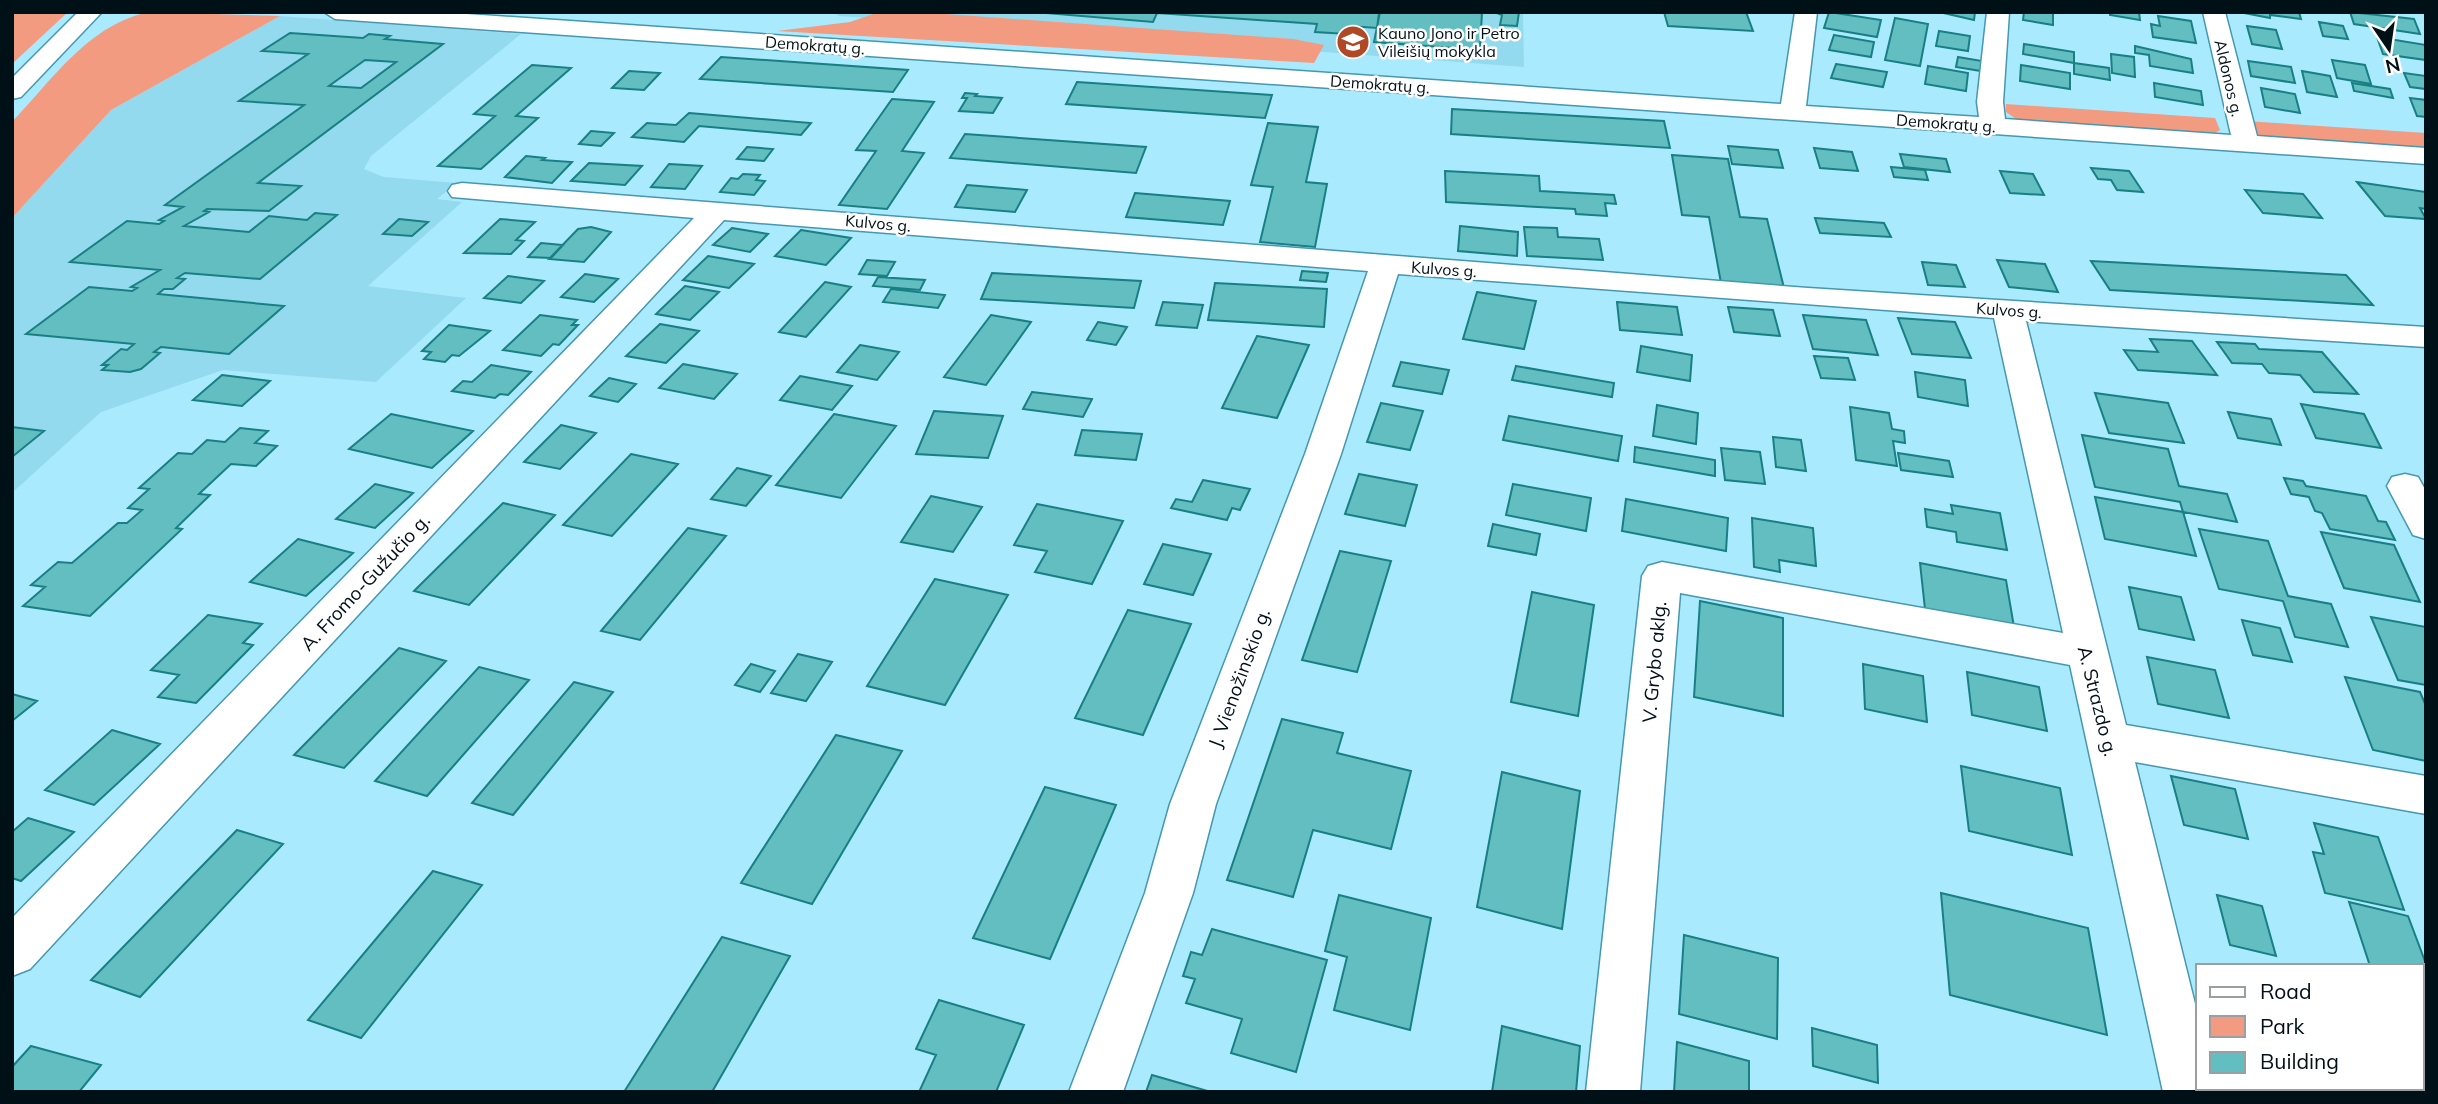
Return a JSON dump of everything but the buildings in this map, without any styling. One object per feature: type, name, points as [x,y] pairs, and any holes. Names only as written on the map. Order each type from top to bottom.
[{"type":"street","points":[[12,92],[91,12]]},
{"type":"street","name":"Demokratų g.","points":[[335,12],[2426,156]]},
{"type":"street","points":[[1792,113],[1806,12]]},
{"type":"street","points":[[1993,127],[1990,102],[1998,12]]},
{"type":"street","name":"Aldonos g.","points":[[2214,12],[2246,144]]},
{"type":"street","name":"Kulvos g.","points":[[462,191],[1386,264],[2008,310],[2426,337]]},
{"type":"street","name":"A. Fromo-Gužučio g.","points":[[12,953],[717,211]]},
{"type":"street","name":"J. Vienožinskio g.","points":[[1096,1092],[1169,893],[1193,804],[1323,454],[1386,264]]},
{"type":"street","name":"A. Strazdo g.","points":[[2008,310],[2085,652],[2190,1092]]},
{"type":"street","points":[[2404,486],[2426,526]]},
{"type":"street","name":"V. Grybo aklg.","points":[[1613,1092],[1662,576],[2085,652]]},
{"type":"street","points":[[2107,739],[2426,795]]},
{"type":"shaded area","name":"Kauno Jono ir Petro Vileišių mokykla","points":[[834,12],[1523,12],[1524,67],[839,16]]},
{"type":"shaded area","points":[[280,16],[521,34],[371,156],[364,169],[384,177],[457,183],[437,199],[462,202],[368,286],[466,298],[376,382],[223,370],[101,412],[12,493],[12,218],[111,110]]},
{"type":"green space","points":[[12,12],[68,12],[12,64]]},
{"type":"green space","points":[[150,12],[280,16],[111,110],[12,218],[12,122],[57,72],[91,41],[128,18]]},
{"type":"green space","points":[[879,12],[918,12],[1293,39],[1324,45],[1314,63],[777,31],[850,22]]},
{"type":"green space","points":[[2006,104],[2215,118],[2220,130],[2215,133],[2029,121],[2016,119],[2006,112]]},
{"type":"green space","points":[[2245,121],[2426,133],[2426,147],[2267,137],[2257,135]]},
{"type":"place","name":"Kauno Jono ir Petro Vileišių mokykla","points":[[1353,42]]}]
